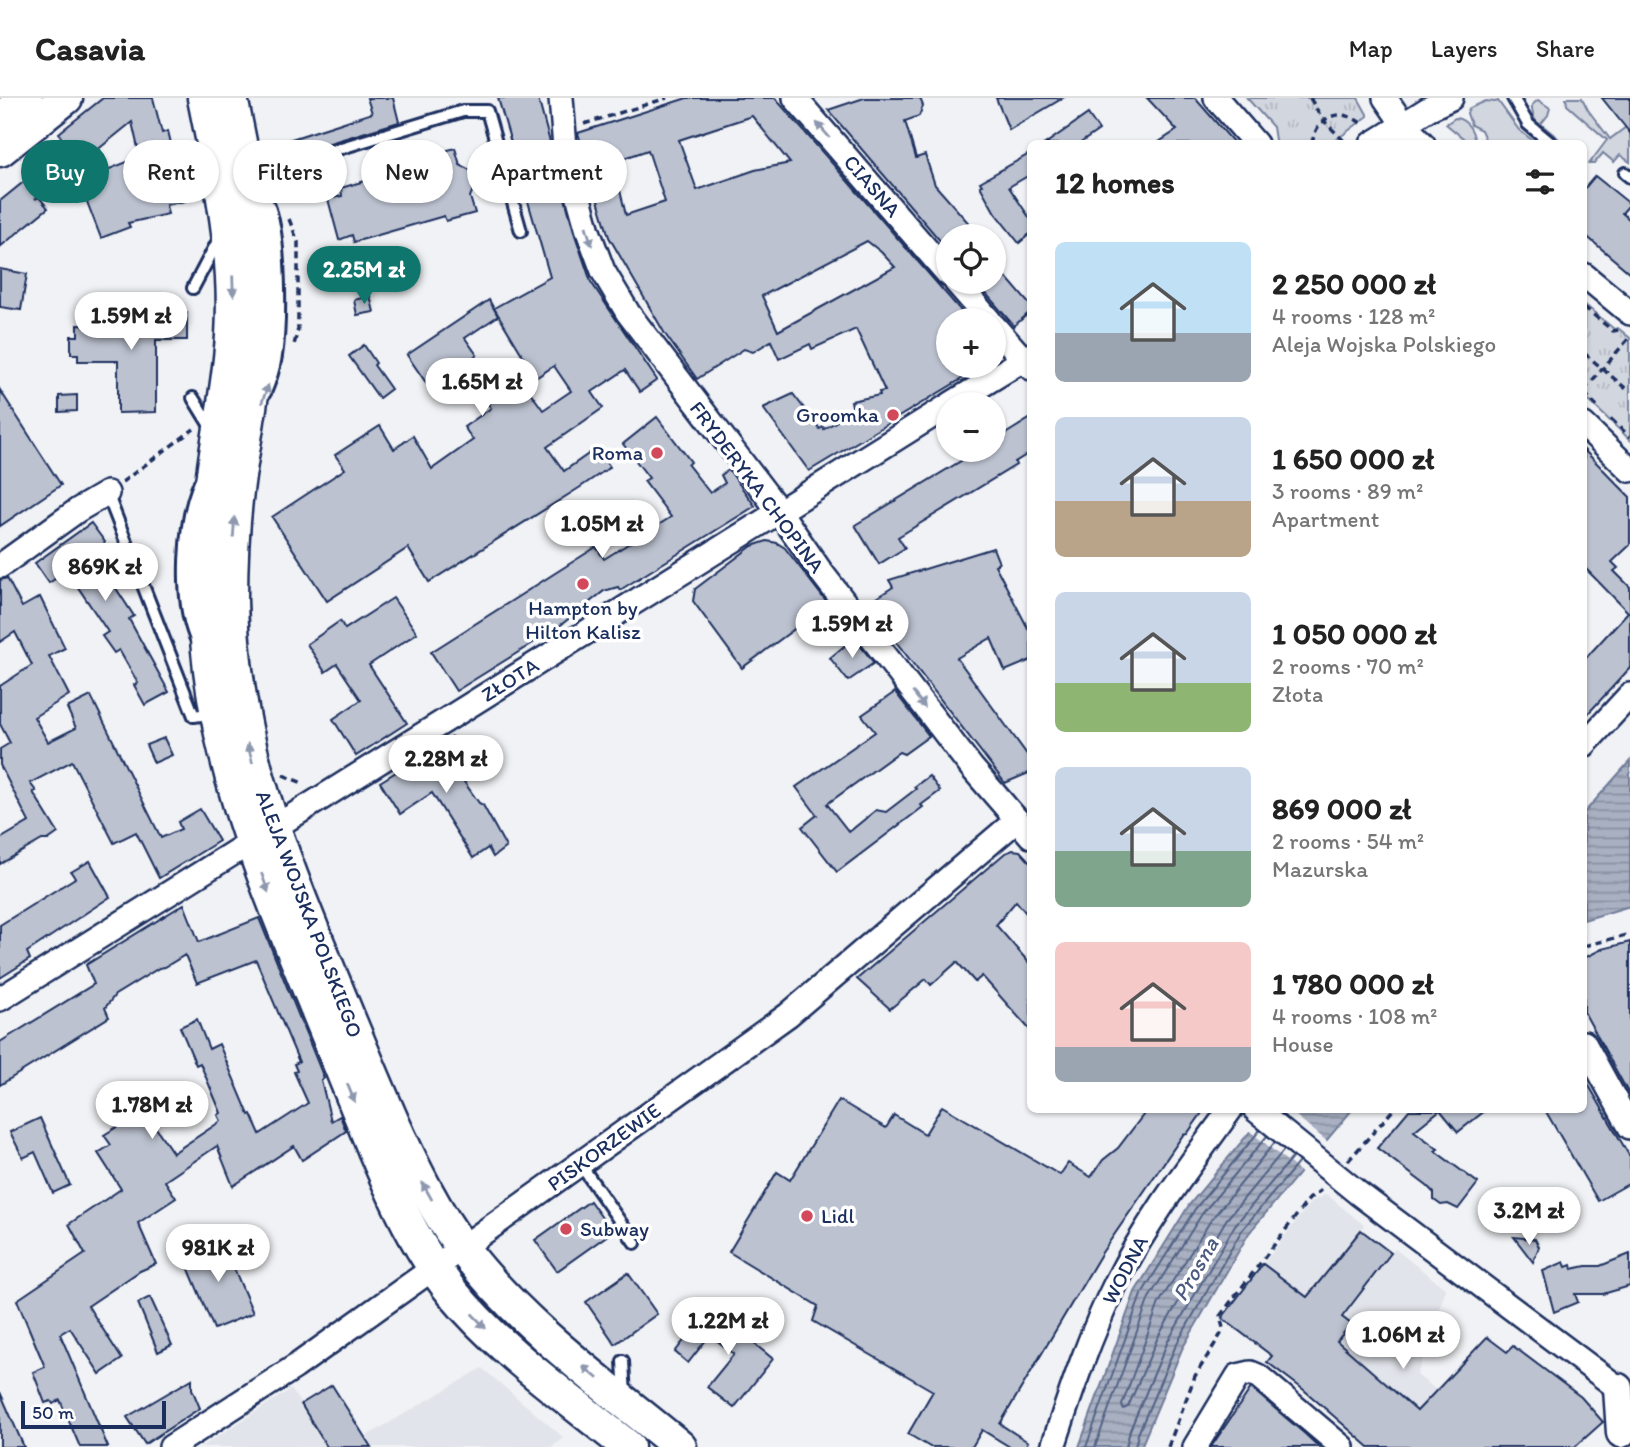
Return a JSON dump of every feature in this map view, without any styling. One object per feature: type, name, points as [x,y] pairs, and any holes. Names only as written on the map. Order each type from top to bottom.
[{"type":"main road","points":[[0,119],[26,98]]},
{"type":"main road","points":[[0,150],[66,98]]},
{"type":"main road","name":"ALEJA WOJSKA POLSKIEGO","points":[[204,98],[228,222],[233,282],[229,371],[207,523],[204,563],[210,675],[231,780],[261,835],[430,1198],[463,1248],[527,1319],[680,1447]]},
{"type":"main road","name":"ALEJA WOJSKA POLSKIEGO","points":[[231,98],[240,140]]},
{"type":"main road","name":"ALEJA WOJSKA POLSKIEGO","points":[[251,203],[260,310],[255,374],[220,441],[233,537],[233,636],[236,671],[269,893],[391,1190],[435,1268],[452,1291],[491,1333],[628,1447]]},
{"type":"street","name":"FRYDERYKA CHOPINA","points":[[561,98],[565,148],[588,231],[603,271],[644,337],[972,768],[1024,828]]},
{"type":"street","name":"CIASNA","points":[[795,98],[936,260]]},
{"type":"street","points":[[1216,98],[1253,140]]},
{"type":"street","points":[[1385,98],[1403,124],[1419,140]]},
{"type":"street","points":[[1368,136],[1403,124],[1451,98]]},
{"type":"street","points":[[1587,277],[1630,313]]},
{"type":"street","points":[[966,294],[979,308]]},
{"type":"street","points":[[1006,338],[1027,360]]},
{"type":"street","name":"ZŁOTA","points":[[973,392],[1027,362]]},
{"type":"street","name":"ZŁOTA","points":[[0,999],[936,414]]},
{"type":"street","points":[[1587,428],[1630,470]]},
{"type":"street","points":[[0,566],[78,510],[107,493]]},
{"type":"street","points":[[1587,742],[1630,695]]},
{"type":"street","name":"PISKORZEWIE","points":[[171,1447],[295,1367],[788,1015],[1024,828]]},
{"type":"street","points":[[1587,1048],[1630,1127]]},
{"type":"street","name":"WODNA","points":[[1053,1447],[1091,1338],[1116,1282],[1144,1233],[1228,1113]]},
{"type":"street","points":[[1260,1113],[1332,1172],[1626,1386],[1618,1435]]},
{"type":"street","points":[[1195,1447],[1238,1376],[1251,1373],[1342,1447]]},
{"type":"lane","points":[[1513,98],[1528,124],[1547,140]]},
{"type":"lane","points":[[347,146],[463,111],[486,111],[521,231]]},
{"type":"lane","points":[[192,288],[228,222]]},
{"type":"lane","points":[[193,398],[220,441]]},
{"type":"lane","points":[[107,493],[194,716],[216,713]]},
{"type":"lane","points":[[580,1164],[635,1243]]},
{"type":"lane","points":[[624,1361],[626,1402]]},
{"type":"path","points":[[584,124],[667,98]]},
{"type":"path","points":[[1310,98],[1323,120],[1343,140]]},
{"type":"path","points":[[1313,140],[1314,132],[1323,120],[1338,114],[1353,118],[1368,136]]},
{"type":"path","points":[[1587,386],[1629,339]]},
{"type":"path","points":[[1587,356],[1630,392]]},
{"type":"path","points":[[107,493],[220,441]]},
{"type":"path","points":[[1587,945],[1630,934]]},
{"type":"path","points":[[1168,1447],[1195,1376],[1221,1334],[1223,1328],[1220,1316],[1309,1199],[1390,1113]]},
{"type":"shaded area","points":[[1326,1194],[1364,1225],[1361,1230],[1391,1253],[1395,1249],[1446,1289],[1417,1375],[1457,1406],[1369,1447],[1302,1388],[1267,1362],[1271,1356],[1222,1318],[1310,1203]]},
{"type":"shaded area","points":[[482,1368],[564,1438],[551,1447],[201,1447],[291,1389],[301,1404],[332,1384],[365,1437]]},
{"type":"green space","points":[[1247,98],[1358,98],[1368,116],[1336,140],[1275,140],[1273,127]]},
{"type":"green space","points":[[1566,98],[1582,98],[1610,139],[1630,124],[1630,162],[1620,155],[1614,162],[1603,153],[1594,164],[1589,164],[1607,140],[1567,105]]},
{"type":"green space","points":[[1538,100],[1550,108],[1541,124],[1558,138],[1556,140],[1539,126],[1534,117],[1532,105]]},
{"type":"green space","points":[[1486,101],[1498,101],[1519,130],[1532,140],[1485,139],[1481,130],[1471,125],[1467,113],[1470,108]]},
{"type":"green space","points":[[1455,118],[1463,121],[1469,127],[1474,140],[1465,140],[1446,124]]},
{"type":"green space","points":[[1587,306],[1614,329],[1618,328],[1630,338],[1630,440],[1587,399]]},
{"type":"water","points":[[1630,761],[1630,906],[1587,919],[1587,810]]},
{"type":"water","name":"Prosna","points":[[1266,1113],[1349,1113],[1249,1233],[1182,1349],[1141,1447],[1079,1447],[1135,1292],[1189,1205]]},
{"type":"pier","points":[[1260,1113],[1293,1113],[1329,1143],[1303,1174],[1247,1129]]},
{"type":"building","points":[[103,98],[153,98],[162,133],[168,131],[170,140],[136,140],[132,122],[109,141],[62,140],[59,133]]},
{"type":"building","points":[[367,98],[393,98],[399,122],[340,140],[288,140],[372,113]]},
{"type":"building","points":[[498,98],[538,98],[549,140],[510,140]]},
{"type":"building","points":[[687,98],[775,98],[936,282],[936,294],[946,294],[959,308],[936,308],[936,378],[963,378],[809,471],[763,408],[793,394],[820,429],[824,429],[853,411],[851,401],[880,395],[879,392],[885,391],[856,329],[812,349],[810,344],[779,359],[771,341],[753,352],[744,349],[697,379],[665,334],[609,237],[599,203],[623,203],[626,215],[665,202],[648,150],[627,157],[627,140],[580,140],[578,133]],"holes":[[[752,116],[790,163],[755,170],[697,190],[679,140]],[[867,241],[895,267],[778,331],[762,296]]]},
{"type":"building","points":[[864,98],[920,98],[923,106],[919,116],[905,121],[916,158],[925,155],[935,185],[969,224],[936,224],[936,236],[828,110]]},
{"type":"building","points":[[996,98],[1063,98],[1009,130]]},
{"type":"building","points":[[1147,98],[1195,98],[1232,140],[1162,140],[1177,130]]},
{"type":"building","points":[[1602,98],[1630,98],[1630,133]]},
{"type":"building","points":[[1088,114],[1099,130],[1085,140],[1051,140]]},
{"type":"building","points":[[453,149],[460,165],[467,168],[467,203],[472,203],[475,213],[446,221],[444,216],[354,242],[352,235],[339,240],[329,203],[347,203],[347,186],[361,182],[361,203],[453,203]]},
{"type":"building","points":[[1027,155],[1027,176],[1009,187],[1027,214],[1027,236],[1019,243],[995,213],[980,186],[980,182]]},
{"type":"building","points":[[123,164],[123,203],[176,203],[166,205],[168,214],[128,223],[130,227],[101,238],[87,203],[109,203],[109,169]]},
{"type":"building","points":[[1595,176],[1630,204],[1622,213],[1630,220],[1630,273],[1587,237],[1587,185]]},
{"type":"building","points":[[21,184],[21,203],[44,203],[48,208],[0,247],[0,201]]},
{"type":"building","points":[[529,203],[566,203],[591,282],[657,380],[640,392],[625,370],[592,392],[603,408],[547,447],[564,471],[597,448],[610,467],[429,582],[408,548],[327,601],[272,517],[345,469],[335,455],[380,426],[394,449],[413,436],[432,469],[473,440],[464,427],[491,408],[479,392],[526,361],[494,308],[550,277]],"holes":[[[554,366],[571,391],[543,410],[525,385]]]},
{"type":"building","points":[[0,269],[27,274],[21,310],[0,307]]},
{"type":"building","points":[[1006,277],[1027,301],[1027,315],[1014,326],[1006,317],[1006,308],[998,308],[986,294],[1006,294]]},
{"type":"building","points":[[370,296],[374,312],[357,315],[354,300]]},
{"type":"building","points":[[489,300],[498,316],[465,338],[477,355],[429,387],[407,355]]},
{"type":"building","points":[[106,313],[187,313],[187,340],[156,340],[156,412],[118,413],[118,361],[78,361],[78,354],[71,354],[71,336],[78,336],[78,325],[106,326]]},
{"type":"building","points":[[364,345],[391,389],[379,398],[349,356]]},
{"type":"building","points":[[0,390],[61,485],[0,526]]},
{"type":"building","points":[[77,395],[77,411],[59,412],[59,396]]},
{"type":"building","name":"Hampton by Hilton Kalisz","points":[[657,417],[691,462],[688,465],[710,493],[725,483],[721,475],[729,470],[755,506],[620,590],[618,587],[604,591],[557,628],[456,691],[431,652],[596,547],[604,559],[671,517],[644,481],[649,478],[623,444]]},
{"type":"building","points":[[1027,420],[1027,454],[1015,462],[1016,465],[898,537],[905,548],[879,564],[855,525],[959,462],[1006,462],[1006,434]]},
{"type":"building","points":[[1587,453],[1630,497],[1630,545],[1612,562],[1618,568],[1614,571],[1630,587],[1630,668],[1587,715],[1587,657],[1628,612],[1587,570]]},
{"type":"building","points":[[91,523],[105,542],[103,545],[118,569],[108,576],[134,616],[129,619],[169,692],[145,705],[134,685],[138,683],[119,650],[114,653],[102,636],[108,632],[67,571],[49,583],[35,563]]},
{"type":"building","points":[[767,541],[785,548],[828,604],[742,668],[693,601],[695,589],[752,546]]},
{"type":"building","points":[[993,548],[999,563],[995,565],[1027,626],[1027,662],[1005,671],[991,638],[957,658],[1027,754],[1027,774],[1005,783],[867,604],[893,587],[889,580]]},
{"type":"building","points":[[7,578],[22,607],[40,597],[65,648],[49,656],[69,695],[34,717],[48,742],[76,728],[67,708],[91,696],[161,838],[181,829],[178,822],[200,809],[219,841],[159,878],[136,832],[114,843],[72,761],[30,783],[58,833],[0,864],[0,839],[29,822],[0,765],[0,749],[10,743],[0,724],[0,686],[32,665],[15,632],[0,642],[0,580]]},
{"type":"building","points":[[393,598],[417,633],[369,665],[407,723],[356,756],[333,719],[361,700],[337,664],[325,672],[307,644],[340,621],[345,629]]},
{"type":"building","points":[[854,638],[874,663],[848,681],[830,658]]},
{"type":"building","points":[[895,692],[929,736],[904,754],[899,752],[827,804],[849,832],[876,810],[886,812],[929,776],[940,791],[837,872],[802,827],[817,815],[796,787],[875,732],[862,715]]},
{"type":"building","points":[[452,737],[473,768],[460,776],[483,805],[506,847],[493,857],[488,848],[473,858],[432,793],[400,814],[380,782]]},
{"type":"building","points":[[164,738],[172,755],[154,763],[146,745]]},
{"type":"building","points":[[1020,851],[1027,859],[1027,914],[1016,901],[996,925],[1027,960],[1027,1027],[982,976],[975,982],[957,962],[931,985],[926,979],[890,1009],[857,979],[1005,853]]},
{"type":"building","points":[[90,861],[110,897],[27,952],[30,959],[0,978],[0,925],[75,878],[71,872]]},
{"type":"building","points":[[184,904],[199,942],[259,918],[324,1078],[321,1080],[331,1121],[340,1116],[346,1131],[302,1160],[294,1146],[233,1186],[217,1146],[165,1181],[176,1198],[138,1223],[156,1264],[140,1271],[88,1306],[122,1359],[100,1374],[70,1328],[60,1334],[108,1447],[80,1447],[60,1400],[53,1404],[51,1401],[45,1403],[33,1372],[45,1367],[17,1300],[85,1254],[69,1224],[121,1189],[98,1153],[111,1145],[104,1135],[144,1110],[173,1153],[221,1121],[218,1115],[221,1113],[200,1063],[196,1065],[180,1027],[197,1019],[209,1049],[219,1044],[249,1115],[251,1114],[260,1134],[308,1103],[294,1072],[297,1071],[294,1064],[299,1062],[256,960],[197,983],[185,955],[115,995],[105,1008],[109,1017],[0,1085],[0,1042],[94,984],[86,965]]},
{"type":"building","points":[[1630,942],[1630,1096],[1587,1017],[1587,956],[1602,949]]},
{"type":"building","points":[[1587,1082],[1630,1157],[1630,1183],[1598,1201],[1547,1113],[1587,1113]]},
{"type":"building","points":[[839,1100],[886,1128],[894,1115],[925,1134],[942,1106],[1060,1175],[1068,1163],[1091,1177],[1145,1113],[1202,1113],[1187,1134],[1183,1135],[1101,1254],[1000,1424],[1028,1442],[1025,1447],[1010,1447],[982,1430],[972,1447],[930,1447],[908,1434],[933,1391],[813,1321],[818,1306],[729,1252],[777,1172],[790,1180]]},
{"type":"building","points":[[1406,1113],[1436,1113],[1414,1131],[1438,1149],[1435,1151],[1478,1183],[1458,1209],[1448,1204],[1441,1205],[1434,1200],[1434,1193],[1427,1186],[1377,1148]]},
{"type":"building","points":[[1442,1113],[1482,1113],[1458,1132]]},
{"type":"building","points":[[40,1118],[70,1185],[53,1193],[35,1152],[23,1158],[10,1132]]},
{"type":"building","points":[[590,1201],[612,1232],[557,1271],[535,1240]]},
{"type":"building","points":[[1361,1230],[1391,1253],[1342,1317],[1351,1324],[1337,1341],[1417,1411],[1487,1337],[1507,1352],[1513,1346],[1581,1397],[1603,1422],[1575,1447],[1369,1447],[1304,1390],[1267,1362],[1272,1356],[1222,1318],[1263,1264],[1307,1297]]},
{"type":"building","points":[[1514,1237],[1535,1239],[1539,1247],[1533,1262]]},
{"type":"building","points":[[221,1238],[253,1313],[214,1329],[183,1255]]},
{"type":"building","points":[[1630,1254],[1630,1286],[1603,1294],[1575,1294],[1578,1302],[1554,1312],[1543,1271],[1564,1262],[1566,1267],[1571,1265],[1572,1269],[1600,1266]]},
{"type":"building","points":[[628,1273],[657,1314],[615,1344],[586,1302]]},
{"type":"building","points":[[150,1297],[172,1345],[158,1352],[138,1303]]},
{"type":"building","points":[[710,1307],[773,1359],[734,1408],[707,1387],[734,1354],[710,1335],[688,1363],[675,1352]]},
{"type":"building","points":[[192,1379],[192,1389],[200,1408],[145,1444],[127,1417]]},
{"type":"building","points":[[332,1385],[371,1447],[327,1447],[301,1404]]},
{"type":"building","points":[[1251,1388],[1305,1434],[1319,1447],[1211,1447]]},
{"type":"building","points":[[0,1392],[24,1447],[0,1447]]},
{"type":"place","name":"Groomka","points":[[893,415]]},
{"type":"place","name":"Roma","points":[[657,453]]},
{"type":"place","name":"Hampton by Hilton Kalisz","points":[[583,584]]},
{"type":"place","name":"Lidl","points":[[807,1216]]},
{"type":"place","name":"Subway","points":[[566,1229]]}]
